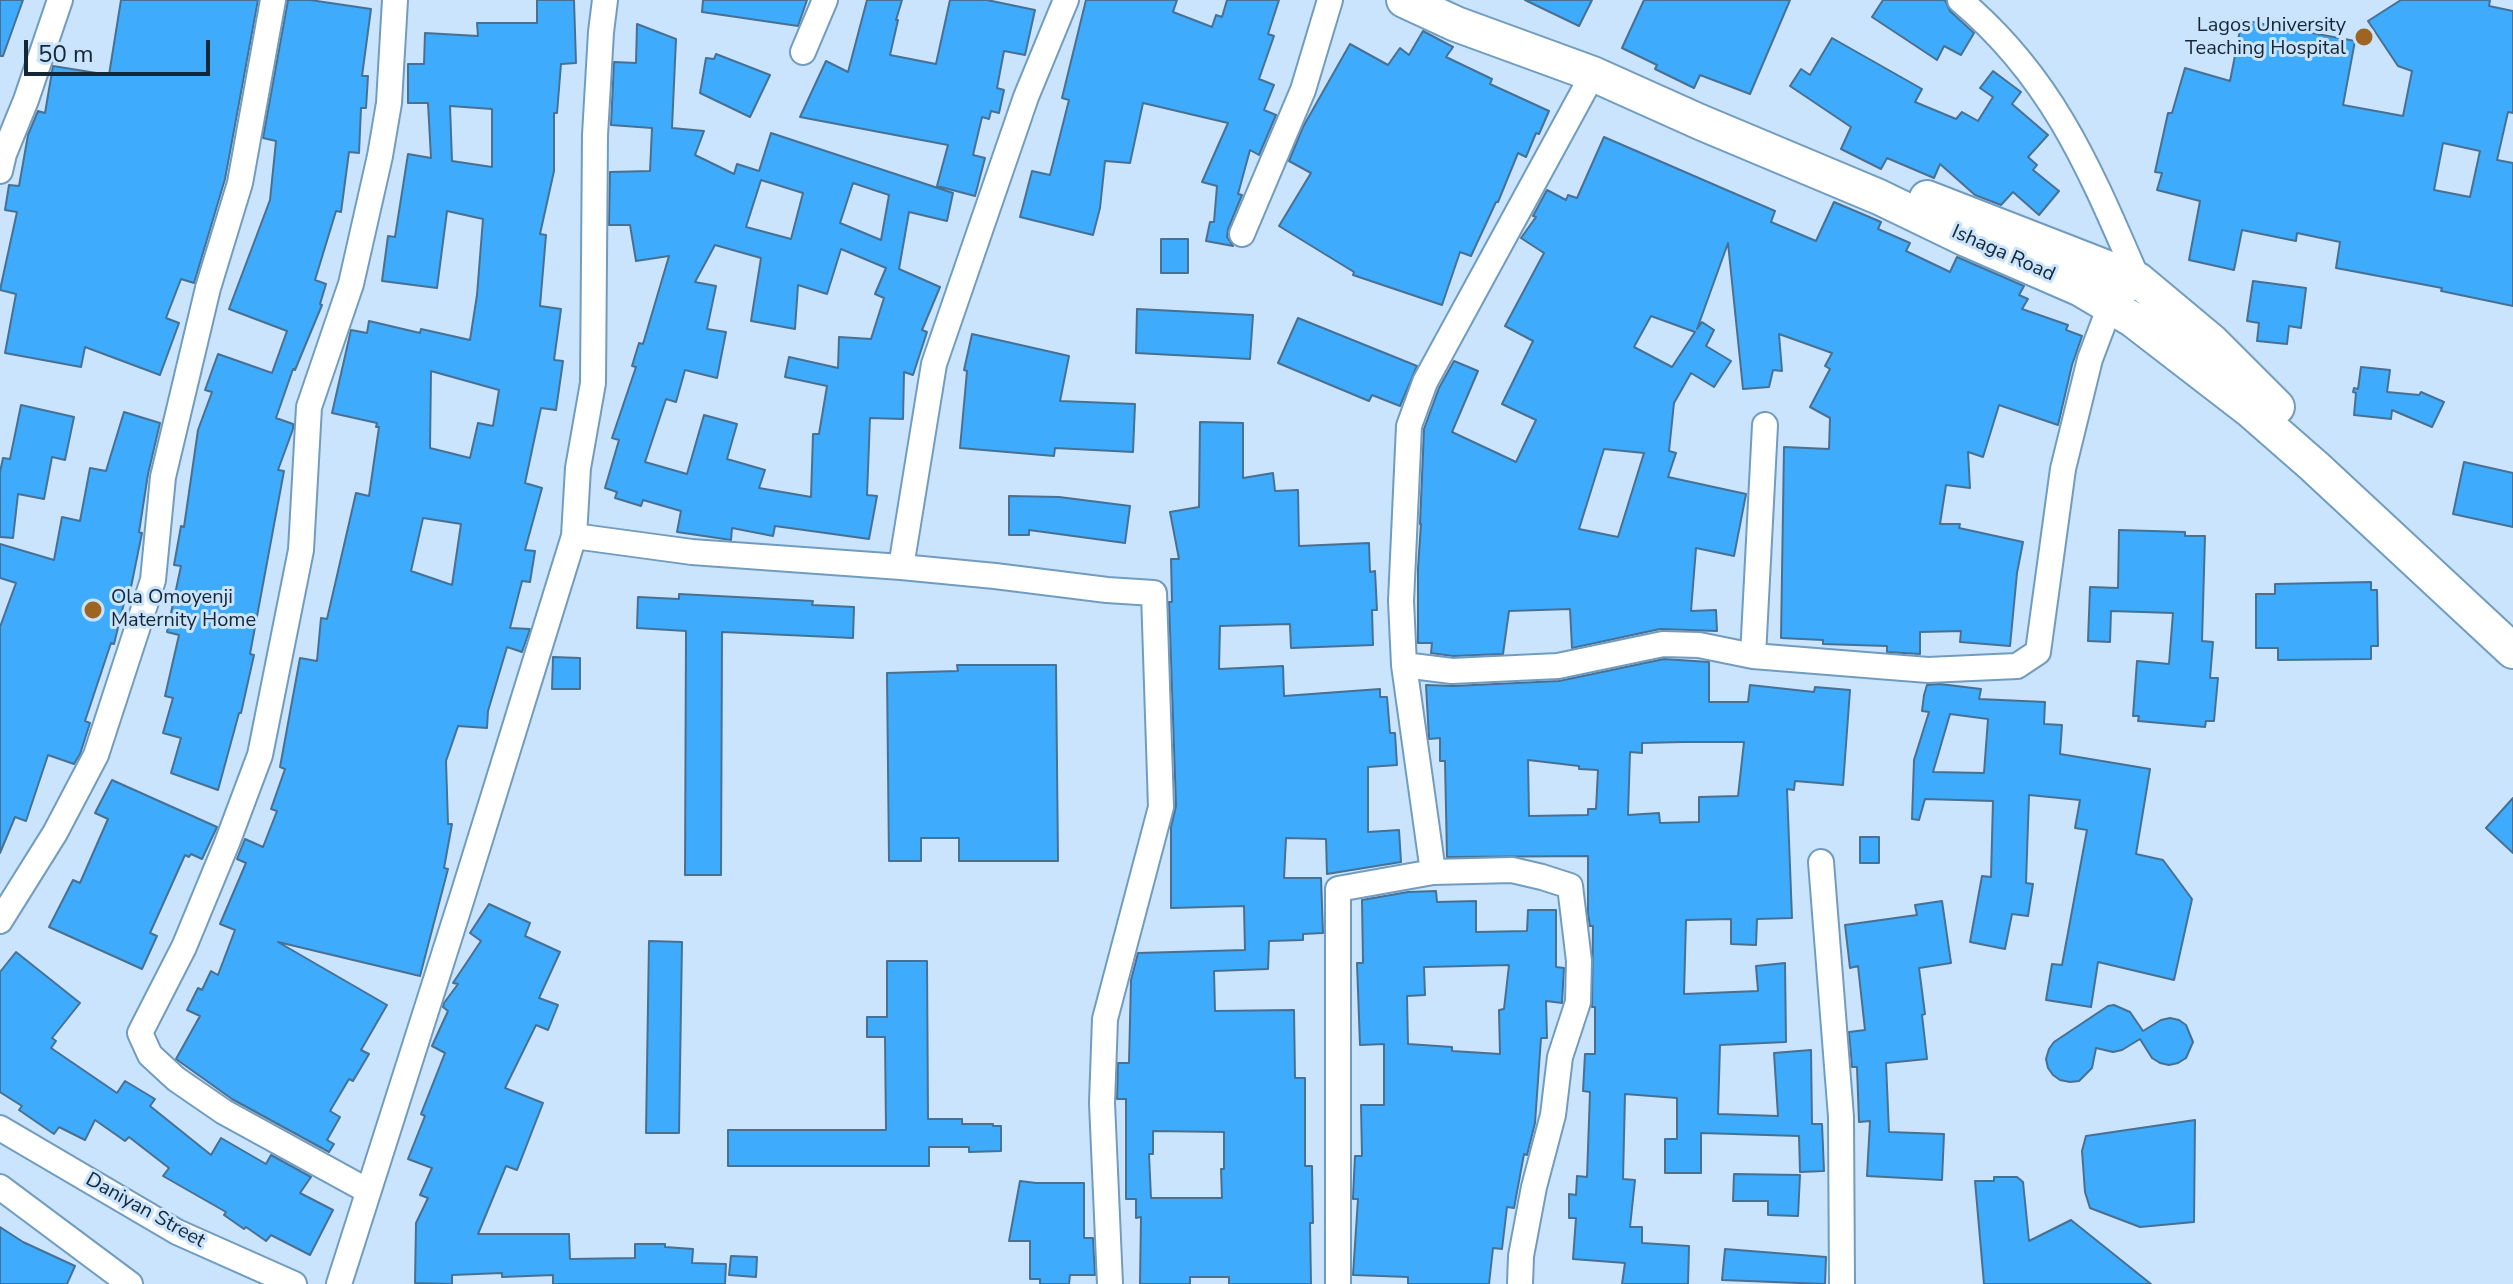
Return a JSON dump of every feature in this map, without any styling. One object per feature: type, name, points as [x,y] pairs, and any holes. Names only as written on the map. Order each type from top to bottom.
[{"type":"main road","name":"Ishaga Road","points":[[1404,0],[1456,24],[1593,74],[1879,197],[2081,289],[2110,306],[2132,319],[2250,410],[2513,651]]},
{"type":"main road","name":"Ishaga Road","points":[[1442,0],[1695,101],[1873,178],[2138,280],[2211,341],[2264,395],[2513,624]]},
{"type":"street","points":[[0,168],[60,0]]},
{"type":"street","points":[[0,921],[55,833],[96,755],[153,580],[163,477],[208,288],[240,183],[273,0]]},
{"type":"street","points":[[368,1191],[212,1104],[176,1079],[150,1055],[140,1033],[184,947],[260,755],[301,550],[309,407],[351,284],[380,156],[389,103],[395,0]]},
{"type":"street","points":[[339,1284],[574,536],[578,468],[593,383],[595,135],[605,0]]},
{"type":"street","points":[[803,52],[825,0]]},
{"type":"street","points":[[901,567],[934,364],[1026,97],[1066,0]]},
{"type":"street","points":[[1242,234],[1303,90],[1330,0]]},
{"type":"street","points":[[1404,665],[1452,671],[1558,666],[1663,644],[1699,645],[1753,656],[1928,670],[2017,666],[2038,652],[2063,469],[2090,359],[2110,306],[2138,280],[2091,170],[2063,119],[1995,30],[1960,0]]},
{"type":"street","points":[[1433,872],[1404,665],[1401,601],[1409,426],[1425,382],[1593,74]]},
{"type":"street","points":[[1753,656],[1765,425]]},
{"type":"street","points":[[574,536],[692,552],[901,567],[1154,593],[1161,807],[1105,1019],[1102,1103],[1110,1284]]},
{"type":"street","points":[[1821,862],[1841,1117],[1842,1284]]},
{"type":"street","points":[[1338,1284],[1338,889],[1433,872],[1512,870],[1570,886],[1579,961],[1578,1002],[1560,1057],[1553,1115],[1534,1187],[1521,1256],[1520,1284]]},
{"type":"street","name":"Daniyan Street","points":[[0,1128],[177,1232],[294,1284]]},
{"type":"street","points":[[0,1187],[130,1284]]},
{"type":"building","points":[[0,0],[23,0],[3,56],[0,56]]},
{"type":"building","points":[[121,0],[258,0],[225,179],[194,283],[181,279],[166,318],[179,323],[160,375],[85,347],[81,367],[5,353],[16,294],[0,290],[17,212],[5,210],[9,185],[19,186],[28,135],[38,111],[45,113],[53,66],[109,75]]},
{"type":"building","points":[[288,0],[371,9],[362,76],[368,76],[366,108],[361,108],[359,153],[349,152],[341,212],[336,211],[315,280],[326,284],[322,305],[293,369],[276,418],[293,424],[293,429],[278,470],[284,471],[250,654],[254,655],[218,790],[171,773],[181,738],[163,733],[173,698],[165,696],[179,635],[167,632],[181,566],[174,565],[181,526],[184,527],[198,430],[212,392],[205,390],[218,354],[272,373],[287,331],[229,309],[270,200],[276,141],[263,138]]},
{"type":"building","points":[[537,0],[574,0],[576,63],[561,64],[557,113],[554,113],[554,171],[540,234],[546,235],[540,306],[561,309],[554,360],[563,361],[556,410],[541,408],[525,483],[542,488],[525,550],[535,551],[530,582],[522,581],[510,628],[530,629],[522,652],[507,647],[488,711],[487,728],[458,726],[446,761],[448,824],[452,824],[444,868],[448,869],[420,976],[278,942],[387,1005],[361,1050],[369,1054],[330,1111],[340,1117],[327,1140],[334,1144],[329,1152],[232,1099],[176,1059],[200,1016],[187,1010],[211,971],[218,975],[235,930],[220,924],[246,863],[237,859],[245,839],[263,847],[277,811],[271,809],[285,769],[280,767],[300,658],[317,661],[321,618],[327,619],[356,493],[369,496],[379,427],[376,427],[377,423],[332,413],[351,330],[367,333],[369,321],[470,340],[483,219],[447,211],[437,288],[382,281],[388,236],[395,237],[408,154],[431,158],[428,103],[408,103],[408,64],[424,64],[425,33],[478,36],[477,23],[537,23]],"holes":[[[450,106],[492,109],[492,167],[452,161]],[[431,371],[499,390],[493,426],[478,423],[470,458],[430,448]],[[423,518],[461,524],[452,585],[411,571]]]},
{"type":"building","points":[[703,0],[807,0],[798,26],[702,12]]},
{"type":"building","points":[[867,0],[902,0],[890,55],[936,64],[950,0],[987,0],[1035,10],[1025,55],[1004,51],[997,88],[1004,90],[999,113],[991,111],[989,119],[982,117],[973,155],[985,158],[975,196],[937,186],[948,145],[800,117],[826,61],[848,72]]},
{"type":"building","points":[[1086,0],[1177,0],[1173,12],[1212,27],[1216,15],[1222,17],[1227,0],[1279,0],[1268,34],[1274,36],[1259,79],[1274,85],[1264,110],[1276,115],[1259,155],[1250,150],[1238,194],[1242,195],[1228,229],[1227,237],[1233,246],[1206,241],[1210,222],[1214,222],[1217,186],[1202,182],[1228,123],[1143,103],[1130,163],[1105,161],[1100,208],[1093,235],[1020,217],[1032,171],[1050,175],[1069,100],[1062,98]]},
{"type":"building","points":[[1525,0],[1592,0],[1579,26]]},
{"type":"building","points":[[1644,0],[1790,0],[1750,94],[1700,75],[1694,88],[1622,48]]},
{"type":"building","points":[[1883,0],[1945,0],[1950,11],[1974,33],[1961,55],[1944,46],[1937,60],[1872,17]]},
{"type":"building","points":[[2401,0],[2490,0],[2489,6],[2513,11],[2513,113],[2508,112],[2497,160],[2513,163],[2513,306],[2441,291],[2442,288],[2336,268],[2340,242],[2297,233],[2296,241],[2242,230],[2234,270],[2189,260],[2200,201],[2157,190],[2162,173],[2155,172],[2168,113],[2172,113],[2185,68],[2230,81],[2242,20],[2355,41],[2343,105],[2403,116],[2412,71],[2398,66],[2368,21]],"holes":[[[2443,143],[2480,151],[2470,197],[2434,190]]]},
{"type":"building","points":[[637,24],[676,39],[672,128],[704,131],[695,155],[734,174],[737,164],[759,171],[771,133],[953,193],[947,221],[909,212],[899,269],[940,287],[922,330],[927,332],[913,375],[904,372],[903,419],[870,418],[867,495],[877,496],[869,539],[775,526],[773,536],[732,528],[731,540],[677,532],[681,511],[643,500],[641,506],[615,498],[617,492],[605,488],[619,440],[612,438],[636,367],[632,366],[639,343],[643,344],[669,256],[636,261],[630,225],[609,225],[610,172],[650,171],[652,128],[611,125],[614,62],[636,63]],"holes":[[[761,180],[803,193],[791,239],[746,227]],[[853,183],[889,195],[881,240],[840,223]],[[715,245],[761,258],[751,321],[795,329],[798,285],[827,294],[841,249],[886,268],[875,294],[884,298],[871,339],[839,337],[838,368],[789,357],[785,377],[827,386],[819,434],[813,434],[811,497],[759,488],[765,470],[727,459],[737,424],[704,415],[687,474],[645,462],[666,399],[676,402],[685,370],[717,378],[726,332],[707,329],[716,286],[695,282]]]},
{"type":"building","points":[[1423,31],[1453,47],[1446,57],[1492,79],[1490,84],[1549,111],[1526,157],[1518,153],[1471,256],[1460,252],[1442,305],[1353,275],[1354,272],[1279,226],[1311,173],[1289,161],[1303,127],[1350,44],[1388,65],[1400,48],[1409,55]]},
{"type":"building","points":[[1832,38],[1922,89],[1915,102],[1956,119],[1962,112],[1978,121],[1993,97],[1980,88],[1993,71],[2021,92],[2012,104],[2048,135],[2028,157],[2037,165],[2033,170],[2059,191],[2039,215],[2013,192],[2001,205],[1975,195],[1940,164],[1934,178],[1887,158],[1881,169],[1841,149],[1851,127],[1790,86],[1801,69],[1810,75]]},
{"type":"building","points":[[716,54],[770,75],[750,117],[700,93],[706,58],[714,59]]},
{"type":"building","points":[[1604,137],[1775,211],[1771,222],[1816,241],[1834,202],[1881,222],[1878,229],[1910,243],[1906,251],[1950,272],[1957,257],[2024,286],[2019,295],[2028,299],[2022,309],[2068,325],[2066,330],[2082,336],[2058,425],[1999,405],[1983,457],[1968,452],[1970,488],[1946,485],[1940,524],[1960,524],[1959,528],[2023,542],[2010,646],[1960,642],[1961,631],[1920,632],[1920,654],[1887,652],[1887,646],[1823,644],[1823,640],[1781,638],[1784,447],[1829,449],[1830,418],[1810,407],[1830,369],[1825,366],[1832,353],[1779,334],[1782,371],[1773,370],[1769,387],[1743,389],[1728,243],[1697,329],[1702,322],[1714,330],[1706,346],[1731,361],[1714,387],[1691,373],[1674,403],[1669,451],[1676,453],[1668,477],[1746,494],[1734,556],[1696,548],[1691,611],[1716,610],[1717,631],[1660,629],[1572,648],[1570,609],[1509,611],[1503,654],[1453,656],[1431,653],[1432,643],[1418,643],[1424,429],[1439,388],[1454,361],[1478,371],[1452,432],[1516,462],[1536,420],[1502,404],[1533,341],[1505,326],[1544,253],[1521,238],[1536,217],[1533,216],[1547,190],[1566,200],[1568,195],[1577,198]],"holes":[[[1651,316],[1695,332],[1672,367],[1634,347]],[[1604,449],[1644,453],[1618,537],[1579,529]]]},
{"type":"building","points":[[1161,239],[1188,239],[1188,273],[1161,273]]},
{"type":"building","points":[[2253,281],[2306,288],[2301,328],[2289,326],[2287,344],[2257,341],[2259,323],[2247,321]]},
{"type":"building","points":[[1137,309],[1253,315],[1250,359],[1136,353]]},
{"type":"building","points":[[1298,318],[1417,366],[1400,406],[1372,395],[1369,401],[1278,363]]},
{"type":"building","points":[[972,334],[1069,356],[1060,401],[1135,404],[1133,452],[1055,448],[1054,456],[960,448],[967,371],[964,370]]},
{"type":"building","points":[[2361,367],[2390,370],[2387,392],[2419,395],[2421,392],[2444,402],[2432,427],[2392,410],[2391,419],[2354,415],[2356,393],[2353,392],[2354,388],[2358,389]]},
{"type":"building","points":[[21,405],[74,417],[65,460],[52,457],[44,499],[18,494],[13,538],[0,537],[0,472],[3,458],[10,459]]},
{"type":"building","points":[[124,412],[160,423],[148,474],[139,532],[142,533],[130,592],[127,591],[114,644],[111,643],[85,721],[90,723],[80,754],[74,764],[48,755],[26,821],[15,817],[0,853],[0,627],[16,583],[0,578],[0,544],[54,560],[62,517],[80,521],[90,468],[106,471]]},
{"type":"building","points":[[1200,422],[1243,423],[1243,478],[1273,473],[1275,491],[1298,490],[1299,546],[1369,543],[1370,572],[1375,571],[1377,610],[1372,610],[1373,645],[1291,648],[1290,624],[1220,626],[1219,669],[1283,666],[1284,696],[1380,689],[1380,697],[1387,697],[1390,733],[1395,733],[1397,765],[1368,767],[1368,832],[1399,830],[1401,862],[1327,874],[1326,839],[1286,838],[1284,878],[1321,878],[1323,933],[1303,934],[1303,940],[1269,941],[1268,969],[1214,971],[1215,1011],[1294,1010],[1295,1078],[1305,1078],[1305,1166],[1312,1166],[1311,1284],[1229,1284],[1229,1277],[1190,1277],[1190,1284],[1140,1284],[1141,1217],[1136,1218],[1136,1199],[1126,1199],[1126,1099],[1117,1099],[1118,1063],[1129,1063],[1131,980],[1138,953],[1245,950],[1244,906],[1171,908],[1171,827],[1176,806],[1169,602],[1172,602],[1171,559],[1179,559],[1170,512],[1199,507]],"holes":[[[1153,1131],[1224,1132],[1222,1198],[1151,1198],[1149,1154],[1153,1154]]]},
{"type":"building","points":[[2464,462],[2513,473],[2513,527],[2453,514]]},
{"type":"building","points":[[1009,496],[1059,497],[1130,506],[1125,543],[1029,530],[1029,535],[1009,535]]},
{"type":"building","points":[[2119,530],[2185,532],[2185,536],[2205,536],[2202,641],[2213,642],[2210,678],[2218,678],[2214,721],[2206,721],[2205,727],[2138,721],[2139,716],[2133,716],[2137,661],[2169,664],[2173,613],[2111,611],[2110,642],[2088,641],[2090,587],[2118,588]]},
{"type":"building","points":[[2371,582],[2371,590],[2377,590],[2378,646],[2371,646],[2371,659],[2278,660],[2278,648],[2256,648],[2256,594],[2275,594],[2275,584]]},
{"type":"building","points":[[679,594],[813,601],[812,605],[854,607],[853,638],[722,632],[721,875],[685,875],[686,631],[637,628],[638,597],[679,599]]},
{"type":"building","points":[[553,657],[580,658],[580,689],[552,689]]},
{"type":"building","points":[[1664,659],[1709,662],[1709,702],[1748,702],[1750,685],[1814,692],[1815,687],[1850,690],[1843,785],[1795,781],[1794,790],[1787,789],[1792,918],[1757,919],[1756,945],[1731,944],[1731,919],[1686,920],[1684,994],[1758,991],[1756,966],[1785,963],[1786,1042],[1720,1045],[1718,1114],[1778,1116],[1774,1053],[1811,1050],[1812,1124],[1822,1124],[1824,1171],[1800,1172],[1799,1136],[1701,1133],[1701,1173],[1665,1173],[1665,1139],[1677,1139],[1677,1098],[1625,1094],[1623,1179],[1635,1180],[1630,1227],[1642,1227],[1642,1243],[1689,1246],[1688,1284],[1622,1284],[1625,1263],[1573,1259],[1576,1218],[1569,1218],[1569,1194],[1576,1195],[1577,1176],[1587,1177],[1590,1092],[1583,1091],[1585,1054],[1595,1054],[1593,926],[1590,926],[1588,914],[1588,856],[1447,857],[1445,761],[1440,761],[1440,738],[1429,739],[1426,685],[1559,681]],"holes":[[[1744,742],[1738,796],[1699,797],[1699,822],[1660,823],[1659,813],[1628,815],[1630,752],[1642,753],[1642,743]],[[1528,760],[1598,770],[1596,809],[1588,809],[1588,815],[1529,816]]]},
{"type":"building","points":[[957,665],[1056,665],[1058,861],[959,861],[959,838],[921,838],[921,861],[889,861],[887,673],[958,671]]},
{"type":"building","points":[[1927,685],[1981,689],[1979,699],[2045,702],[2044,724],[2062,725],[2060,754],[2150,769],[2136,854],[2163,860],[2192,899],[2174,980],[2098,962],[2091,1007],[2046,1000],[2052,964],[2062,965],[2087,830],[2075,828],[2080,800],[2029,795],[2026,883],[2033,884],[2028,916],[2012,914],[2005,949],[1970,942],[1982,876],[1991,877],[1993,801],[1925,799],[1919,820],[1912,819],[1914,760],[1929,712],[1922,711]],"holes":[[[1950,714],[1988,719],[1984,773],[1933,772]]]},
{"type":"building","points":[[112,780],[217,827],[202,859],[185,855],[150,933],[157,936],[142,969],[49,927],[73,880],[80,883],[108,819],[95,813]]},
{"type":"building","points":[[2513,798],[2513,853],[2486,828]]},
{"type":"building","points":[[1860,837],[1879,837],[1879,863],[1860,863]]},
{"type":"building","points":[[1436,891],[1437,902],[1476,901],[1476,932],[1527,931],[1528,910],[1556,910],[1556,967],[1564,968],[1562,1003],[1546,1001],[1547,1038],[1541,1038],[1535,1123],[1527,1155],[1524,1154],[1514,1208],[1507,1207],[1502,1249],[1493,1248],[1489,1284],[1408,1284],[1408,1277],[1353,1275],[1358,1199],[1353,1197],[1355,1156],[1362,1156],[1361,1105],[1384,1105],[1384,1044],[1360,1045],[1357,963],[1363,963],[1362,900]],"holes":[[[1509,965],[1504,1009],[1499,1010],[1500,1054],[1408,1044],[1407,996],[1425,995],[1424,967]]]},
{"type":"building","points":[[1942,901],[1951,963],[1919,968],[1927,1059],[1886,1063],[1889,1132],[1944,1134],[1942,1180],[1867,1176],[1870,1121],[1859,1122],[1857,1067],[1852,1067],[1849,1032],[1865,1030],[1858,966],[1850,968],[1845,925],[1917,915],[1915,905]]},
{"type":"building","points":[[489,904],[530,923],[525,936],[560,952],[539,998],[558,1005],[548,1030],[536,1025],[505,1088],[543,1103],[517,1170],[506,1166],[478,1234],[569,1234],[570,1259],[635,1258],[635,1244],[665,1244],[665,1247],[693,1249],[692,1263],[726,1264],[725,1284],[553,1284],[553,1275],[502,1277],[502,1273],[452,1275],[452,1284],[415,1283],[416,1223],[428,1198],[420,1195],[432,1168],[408,1159],[425,1116],[421,1114],[445,1053],[432,1046],[448,1011],[443,1007],[444,1003],[458,984],[453,983],[481,941],[470,933]]},
{"type":"building","points":[[649,941],[682,942],[679,1133],[646,1133]]},
{"type":"building","points":[[16,952],[80,1003],[52,1038],[56,1041],[51,1048],[117,1093],[125,1081],[155,1099],[150,1106],[211,1155],[221,1138],[266,1164],[271,1155],[311,1177],[300,1193],[333,1210],[310,1255],[271,1235],[266,1241],[246,1227],[244,1229],[224,1215],[226,1212],[163,1176],[169,1168],[129,1137],[125,1141],[95,1120],[85,1140],[59,1127],[54,1134],[19,1110],[22,1106],[0,1092],[0,972]]},
{"type":"building","points":[[887,961],[927,961],[928,1119],[962,1119],[962,1124],[1001,1126],[1001,1151],[969,1152],[969,1147],[929,1147],[929,1166],[728,1166],[728,1130],[886,1130],[885,1037],[867,1037],[867,1017],[887,1017]]},
{"type":"building","points":[[2114,1005],[2130,1012],[2143,1031],[2170,1018],[2186,1025],[2193,1042],[2186,1058],[2169,1065],[2160,1063],[2152,1058],[2140,1039],[2113,1052],[2096,1048],[2092,1068],[2079,1081],[2060,1080],[2053,1075],[2046,1059],[2054,1042]]},
{"type":"building","points":[[2195,1120],[2194,1222],[2140,1227],[2090,1208],[2085,1192],[2082,1151],[2086,1136]]},
{"type":"building","points":[[1734,1174],[1800,1175],[1798,1216],[1768,1215],[1768,1201],[1733,1201]]},
{"type":"building","points":[[1994,1177],[2017,1177],[2023,1182],[2029,1241],[2071,1220],[2151,1284],[1984,1284],[1975,1181],[1994,1181]]},
{"type":"building","points":[[1020,1181],[1084,1183],[1084,1238],[1093,1238],[1095,1275],[1070,1275],[1069,1284],[1040,1284],[1040,1279],[1030,1279],[1030,1241],[1009,1241]]},
{"type":"building","points":[[0,1227],[23,1242],[75,1266],[67,1284],[0,1284]]},
{"type":"building","points":[[1725,1249],[1826,1257],[1825,1284],[1722,1280]]},
{"type":"building","points":[[731,1256],[757,1257],[756,1277],[729,1275]]},
{"type":"place","name":"Lagos University Teaching Hospital","points":[[2364,37]]},
{"type":"place","name":"Ola Omoyenji Maternity Home","points":[[93,610]]}]
